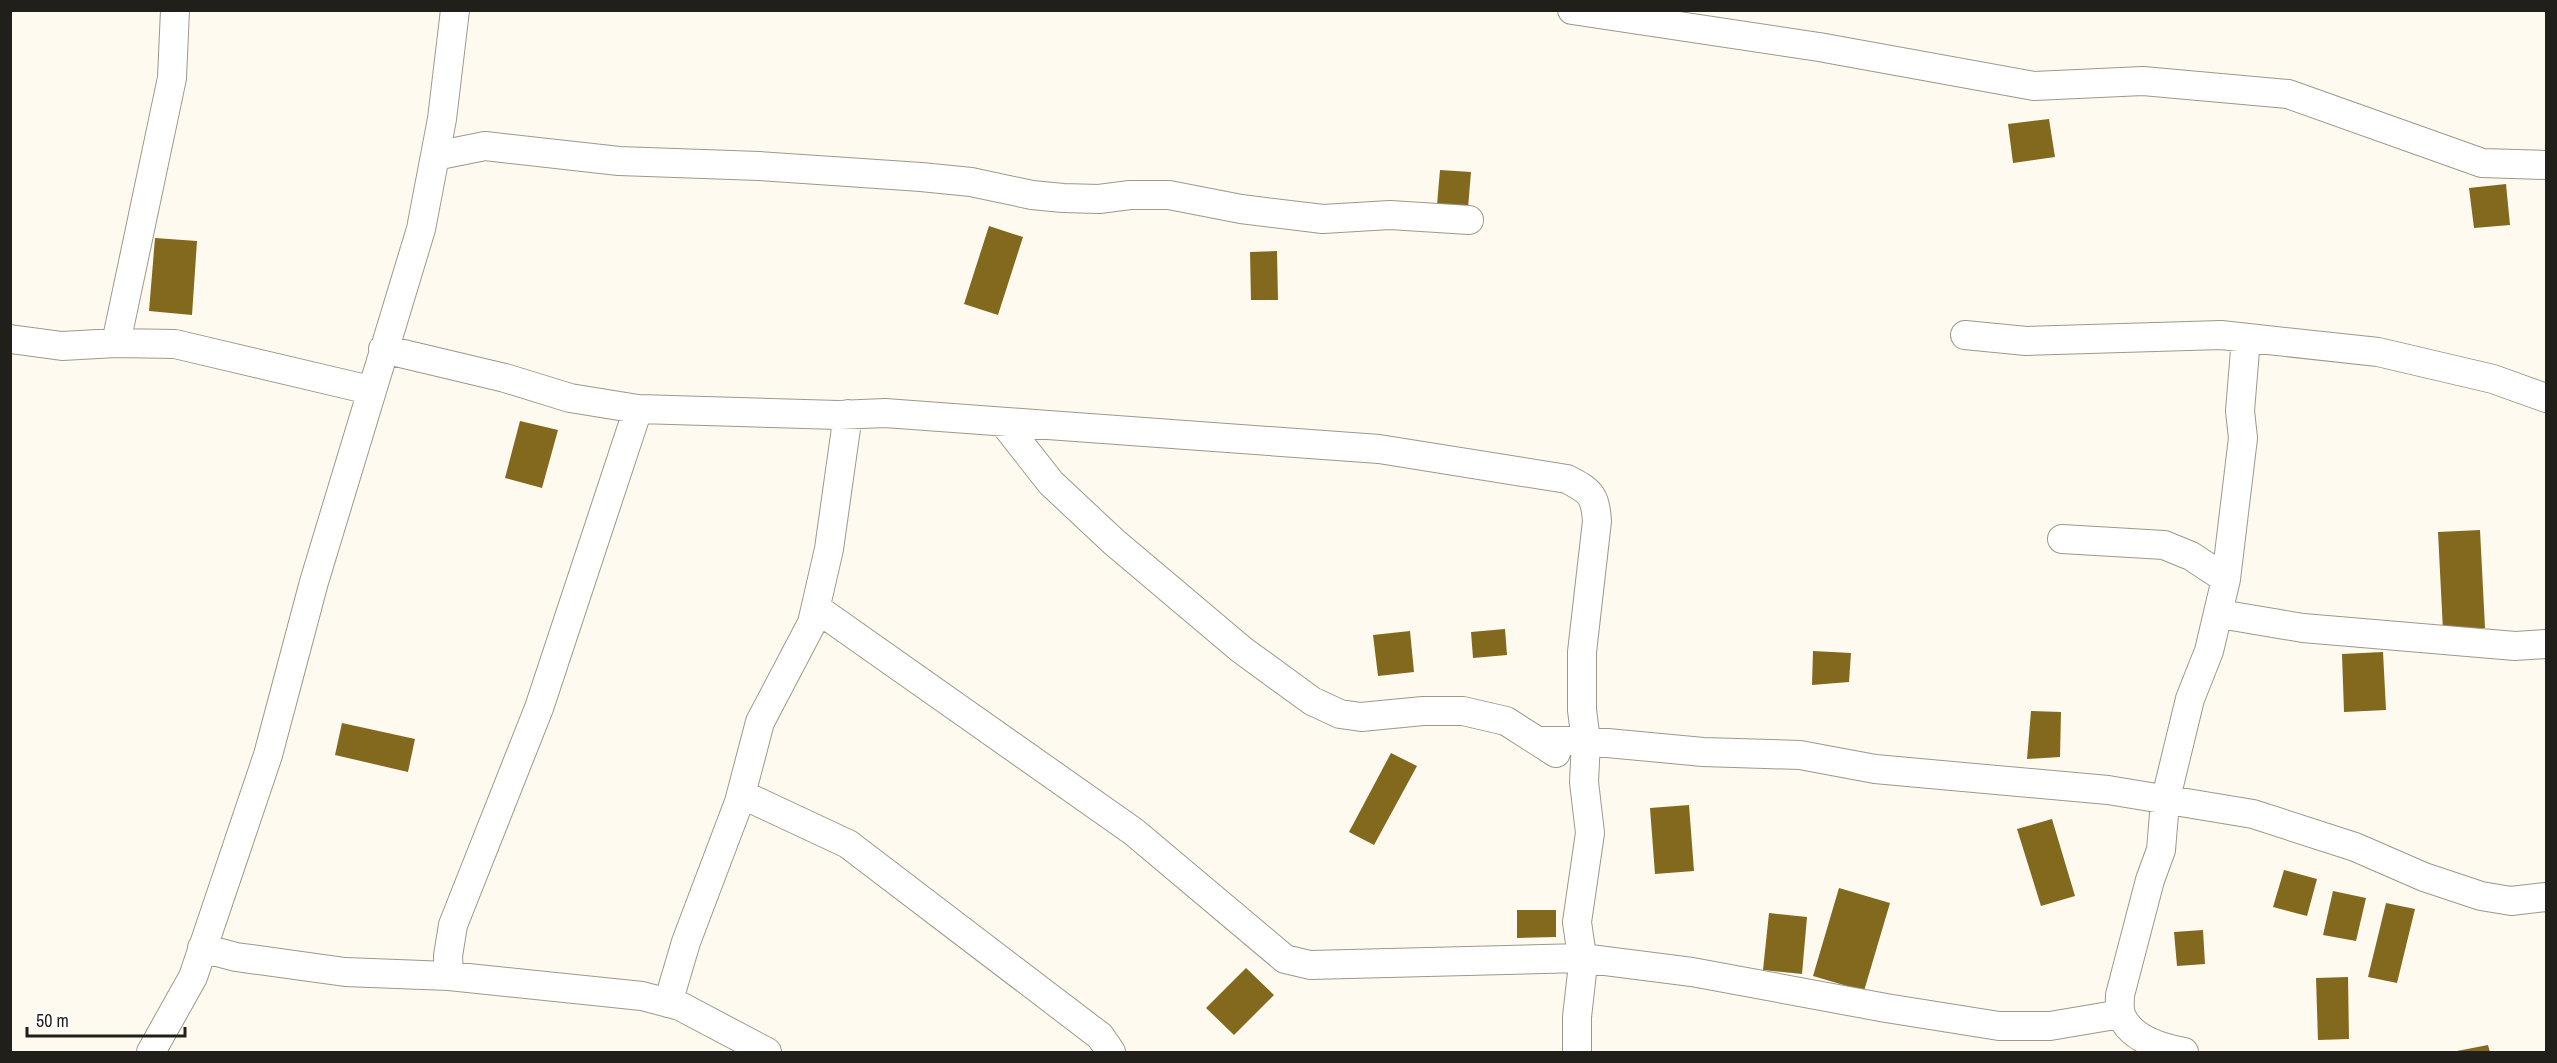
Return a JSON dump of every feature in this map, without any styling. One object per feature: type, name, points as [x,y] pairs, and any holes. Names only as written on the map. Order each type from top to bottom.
[{"type":"street","points":[[116,343],[172,78],[175,10]]},
{"type":"street","points":[[151,1053],[193,977],[268,755],[314,582],[370,390],[421,229],[442,119],[455,10]]},
{"type":"street","points":[[1572,10],[1701,20],[1819,47],[2034,86],[2143,81],[2288,94],[2482,163],[2547,165]]},
{"type":"street","points":[[435,156],[485,146],[619,161],[921,177],[971,182],[1032,195],[1063,198],[1099,200],[1130,195],[1169,195],[1241,209],[1323,219],[1390,215],[1469,220]]},
{"type":"street","points":[[1965,335],[2026,341],[2221,336],[2378,352],[2493,379],[2547,398]]},
{"type":"street","points":[[2184,1053],[2159,1048],[2132,1029],[2121,1014],[2120,995],[2160,850],[2165,802],[2190,699],[2209,651],[2220,614],[2243,438],[2240,411],[2246,338]]},
{"type":"street","points":[[10,339],[62,346],[116,343],[175,344],[370,390]]},
{"type":"street","points":[[383,349],[505,378],[570,398],[638,409],[885,413],[1379,450],[1567,479],[1588,490],[1595,502],[1597,521],[1582,652],[1582,710],[1586,741],[1584,782],[1590,833],[1577,922],[1582,958],[1577,1017],[1577,1053]]},
{"type":"street","points":[[449,976],[448,956],[453,925],[539,708],[638,409]]},
{"type":"street","points":[[668,1003],[686,942],[741,794],[760,722],[812,623],[829,549],[848,414]]},
{"type":"street","points":[[1003,422],[1051,483],[1114,542],[1242,650],[1312,701],[1340,714],[1361,717],[1423,711],[1463,711],[1506,721],[1541,741],[1566,761],[1584,782]]},
{"type":"street","points":[[2062,539],[2164,544],[2191,556],[2226,579]]},
{"type":"street","points":[[816,608],[1134,832],[1285,959],[1310,965],[1582,958],[1692,972],[1886,1008],[1999,1026],[2050,1026],[2121,1014]]},
{"type":"street","points":[[2220,614],[2303,628],[2515,646],[2547,644]]},
{"type":"street","points":[[1541,741],[1586,741],[1703,752],[1800,754],[1875,769],[2108,790],[2165,802],[2253,814],[2355,847],[2424,876],[2481,896],[2511,901],[2547,897]]},
{"type":"street","points":[[741,794],[848,844],[1100,1036],[1111,1053]]},
{"type":"street","points":[[202,948],[236,957],[345,972],[449,976],[642,996],[698,1015],[767,1053]]},
{"type":"building","points":[[2049,119],[2055,157],[2013,163],[2008,124]]},
{"type":"building","points":[[1440,170],[1471,172],[1468,208],[1437,205]]},
{"type":"building","points":[[2506,184],[2510,225],[2474,228],[2469,188]]},
{"type":"building","points":[[989,226],[1023,237],[998,315],[964,304]]},
{"type":"building","points":[[155,238],[197,241],[192,315],[149,311]]},
{"type":"building","points":[[1277,251],[1278,300],[1251,300],[1250,252]]},
{"type":"building","points":[[520,421],[558,430],[542,488],[505,478]]},
{"type":"building","points":[[2480,530],[2485,628],[2443,631],[2438,532]]},
{"type":"building","points":[[1505,629],[1507,655],[1473,658],[1471,632]]},
{"type":"building","points":[[1410,631],[1414,672],[1378,676],[1373,635]]},
{"type":"building","points":[[1813,651],[1851,653],[1849,682],[1812,685]]},
{"type":"building","points":[[2383,652],[2386,710],[2344,712],[2342,654]]},
{"type":"building","points":[[2031,711],[2061,712],[2060,757],[2027,759]]},
{"type":"building","points":[[342,723],[415,739],[408,772],[335,755]]},
{"type":"building","points":[[1391,753],[1417,766],[1374,845],[1349,832]]},
{"type":"building","points":[[1689,805],[1694,871],[1655,874],[1650,808]]},
{"type":"building","points":[[2052,819],[2075,896],[2041,906],[2017,829]]},
{"type":"building","points":[[2284,870],[2317,879],[2307,916],[2273,907]]},
{"type":"building","points":[[1839,888],[1890,903],[1864,991],[1813,976]]},
{"type":"building","points":[[2333,891],[2366,898],[2356,941],[2323,935]]},
{"type":"building","points":[[2386,903],[2415,909],[2397,983],[2368,977]]},
{"type":"building","points":[[1517,910],[1556,910],[1556,937],[1517,938]]},
{"type":"building","points":[[1769,913],[1807,917],[1802,974],[1763,970]]},
{"type":"building","points":[[2203,930],[2205,964],[2177,966],[2174,932]]},
{"type":"building","points":[[1246,968],[1274,995],[1234,1035],[1206,1008]]},
{"type":"building","points":[[2348,977],[2349,1039],[2318,1040],[2316,978]]},
{"type":"building","points":[[2488,1045],[2490,1052],[2457,1052],[2457,1051]]}]
